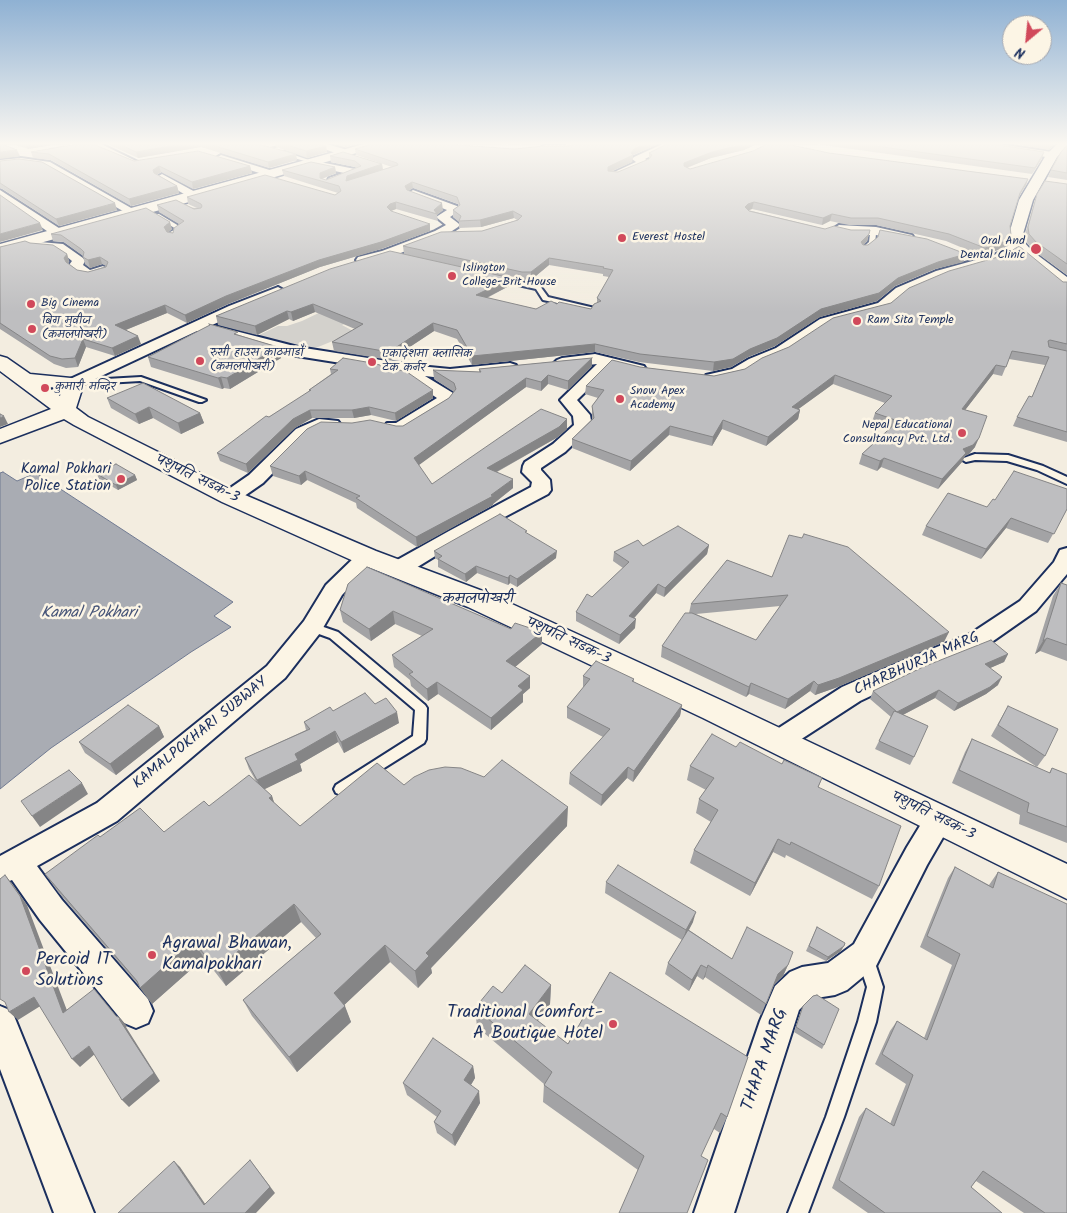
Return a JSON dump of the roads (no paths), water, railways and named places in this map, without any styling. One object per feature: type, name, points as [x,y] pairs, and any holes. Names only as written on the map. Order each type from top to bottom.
[{"type":"main road","points":[[0,248],[139,211],[179,204],[190,199]]},
{"type":"main road","points":[[1036,199],[1021,243],[1027,254],[1067,285]]},
{"type":"main road","points":[[1021,243],[1067,280]]},
{"type":"main road","name":"पशुपति सडक-3","points":[[0,362],[64,411],[81,421],[230,497],[367,557],[487,604],[714,710],[1067,882]]},
{"type":"main road","points":[[0,437],[64,411],[78,381],[25,380]]},
{"type":"street","points":[[8,199],[58,233]]},
{"type":"street","points":[[115,199],[139,211]]},
{"type":"street","points":[[350,264],[393,255],[438,229],[454,225],[442,217],[453,212],[453,208],[427,199]]},
{"type":"street","points":[[830,227],[849,231],[876,231],[918,243],[902,248]]},
{"type":"street","points":[[438,229],[465,233]]},
{"type":"street","points":[[28,241],[36,246],[59,247],[70,253],[79,262],[74,264],[86,273],[91,274],[103,270]]},
{"type":"street","points":[[695,376],[714,378],[737,373],[754,362],[780,351],[825,322],[883,306],[901,291],[941,274],[982,263],[1008,253],[1021,243]]},
{"type":"street","points":[[966,256],[982,263]]},
{"type":"street","points":[[78,381],[234,308],[291,286]]},
{"type":"street","points":[[196,327],[213,329],[297,351],[419,371],[450,374],[527,366]]},
{"type":"street","points":[[546,364],[595,359],[648,370]]},
{"type":"street","points":[[398,569],[456,535],[541,490],[541,480],[531,472],[532,466],[560,448],[583,426],[581,415],[568,400],[608,362]]},
{"type":"street","points":[[378,423],[398,428],[443,402],[447,397],[417,378],[419,371]]},
{"type":"street","points":[[230,497],[256,479],[302,433],[319,424],[347,425]]},
{"type":"street","name":"CHARBHURJA MARG","points":[[777,742],[851,694],[910,667],[978,640],[1028,606],[1064,564],[1067,556]]},
{"type":"street","name":"KAMALPOKHARI SUBWAY","points":[[9,867],[107,812],[276,672],[312,627],[334,590],[367,557]]},
{"type":"street","name":"THAPA MARG","points":[[714,1213],[777,1021],[787,998],[802,984],[835,978],[865,955],[917,856],[939,820]]},
{"type":"street","points":[[9,867],[51,910],[136,1011]]},
{"type":"street","points":[[0,1023],[74,1213]]},
{"type":"lane","points":[[139,211],[181,229],[171,233],[173,238]]},
{"type":"lane","points":[[863,250],[872,243],[873,234],[876,231]]},
{"type":"lane","points":[[490,278],[538,286],[544,299],[595,309]]},
{"type":"lane","points":[[78,381],[141,379],[202,400]]},
{"type":"lane","points":[[966,459],[976,457],[1008,458],[1040,468],[1067,481]]},
{"type":"lane","points":[[312,627],[334,635],[421,708],[419,739],[341,788]]},
{"type":"lane","points":[[798,1213],[835,1117],[868,1022],[875,987],[865,955]]},
{"type":"water","name":"Kamal Pokhari","points":[[3,472],[17,481],[36,473],[233,602],[214,616],[231,627],[191,652],[51,748],[0,789],[0,473]]},
{"type":"place","name":"Everest Hostel","points":[[622,238]]},
{"type":"place","name":"Oral And Dental Clinic","points":[[1036,249]]},
{"type":"place","name":"Islington College-Brit House","points":[[452,276]]},
{"type":"place","name":"Big Cinema","points":[[31,304]]},
{"type":"place","name":"Ram Sita Temple","points":[[857,321]]},
{"type":"place","name":"बिग मुवीज (कमलपोखरी)","points":[[32,329]]},
{"type":"place","name":"रुसी हाउस काठमाडौं (कमलपोखरी)","points":[[200,361]]},
{"type":"place","name":"एकादेशमा क्लासिक टेक कर्नर","points":[[372,362]]},
{"type":"place","name":"कुमारी मन्दिर","points":[[45,388]]},
{"type":"place","name":"Snow Apex Academy","points":[[620,399]]},
{"type":"place","name":"Nepal Educational Consultancy Pvt. Ltd.","points":[[962,433]]},
{"type":"place","name":"Kamal Pokhari Police Station","points":[[121,479]]},
{"type":"place","name":"Agrawal Bhawan, Kamalpokhari","points":[[152,955]]},
{"type":"place","name":"Percoid IT Solutions","points":[[26,971]]},
{"type":"place","name":"Traditional Comfort- A Boutique Hotel","points":[[613,1024]]},
{"type":"district","name":"कमलपोखरी","points":[[478,600]]}]
